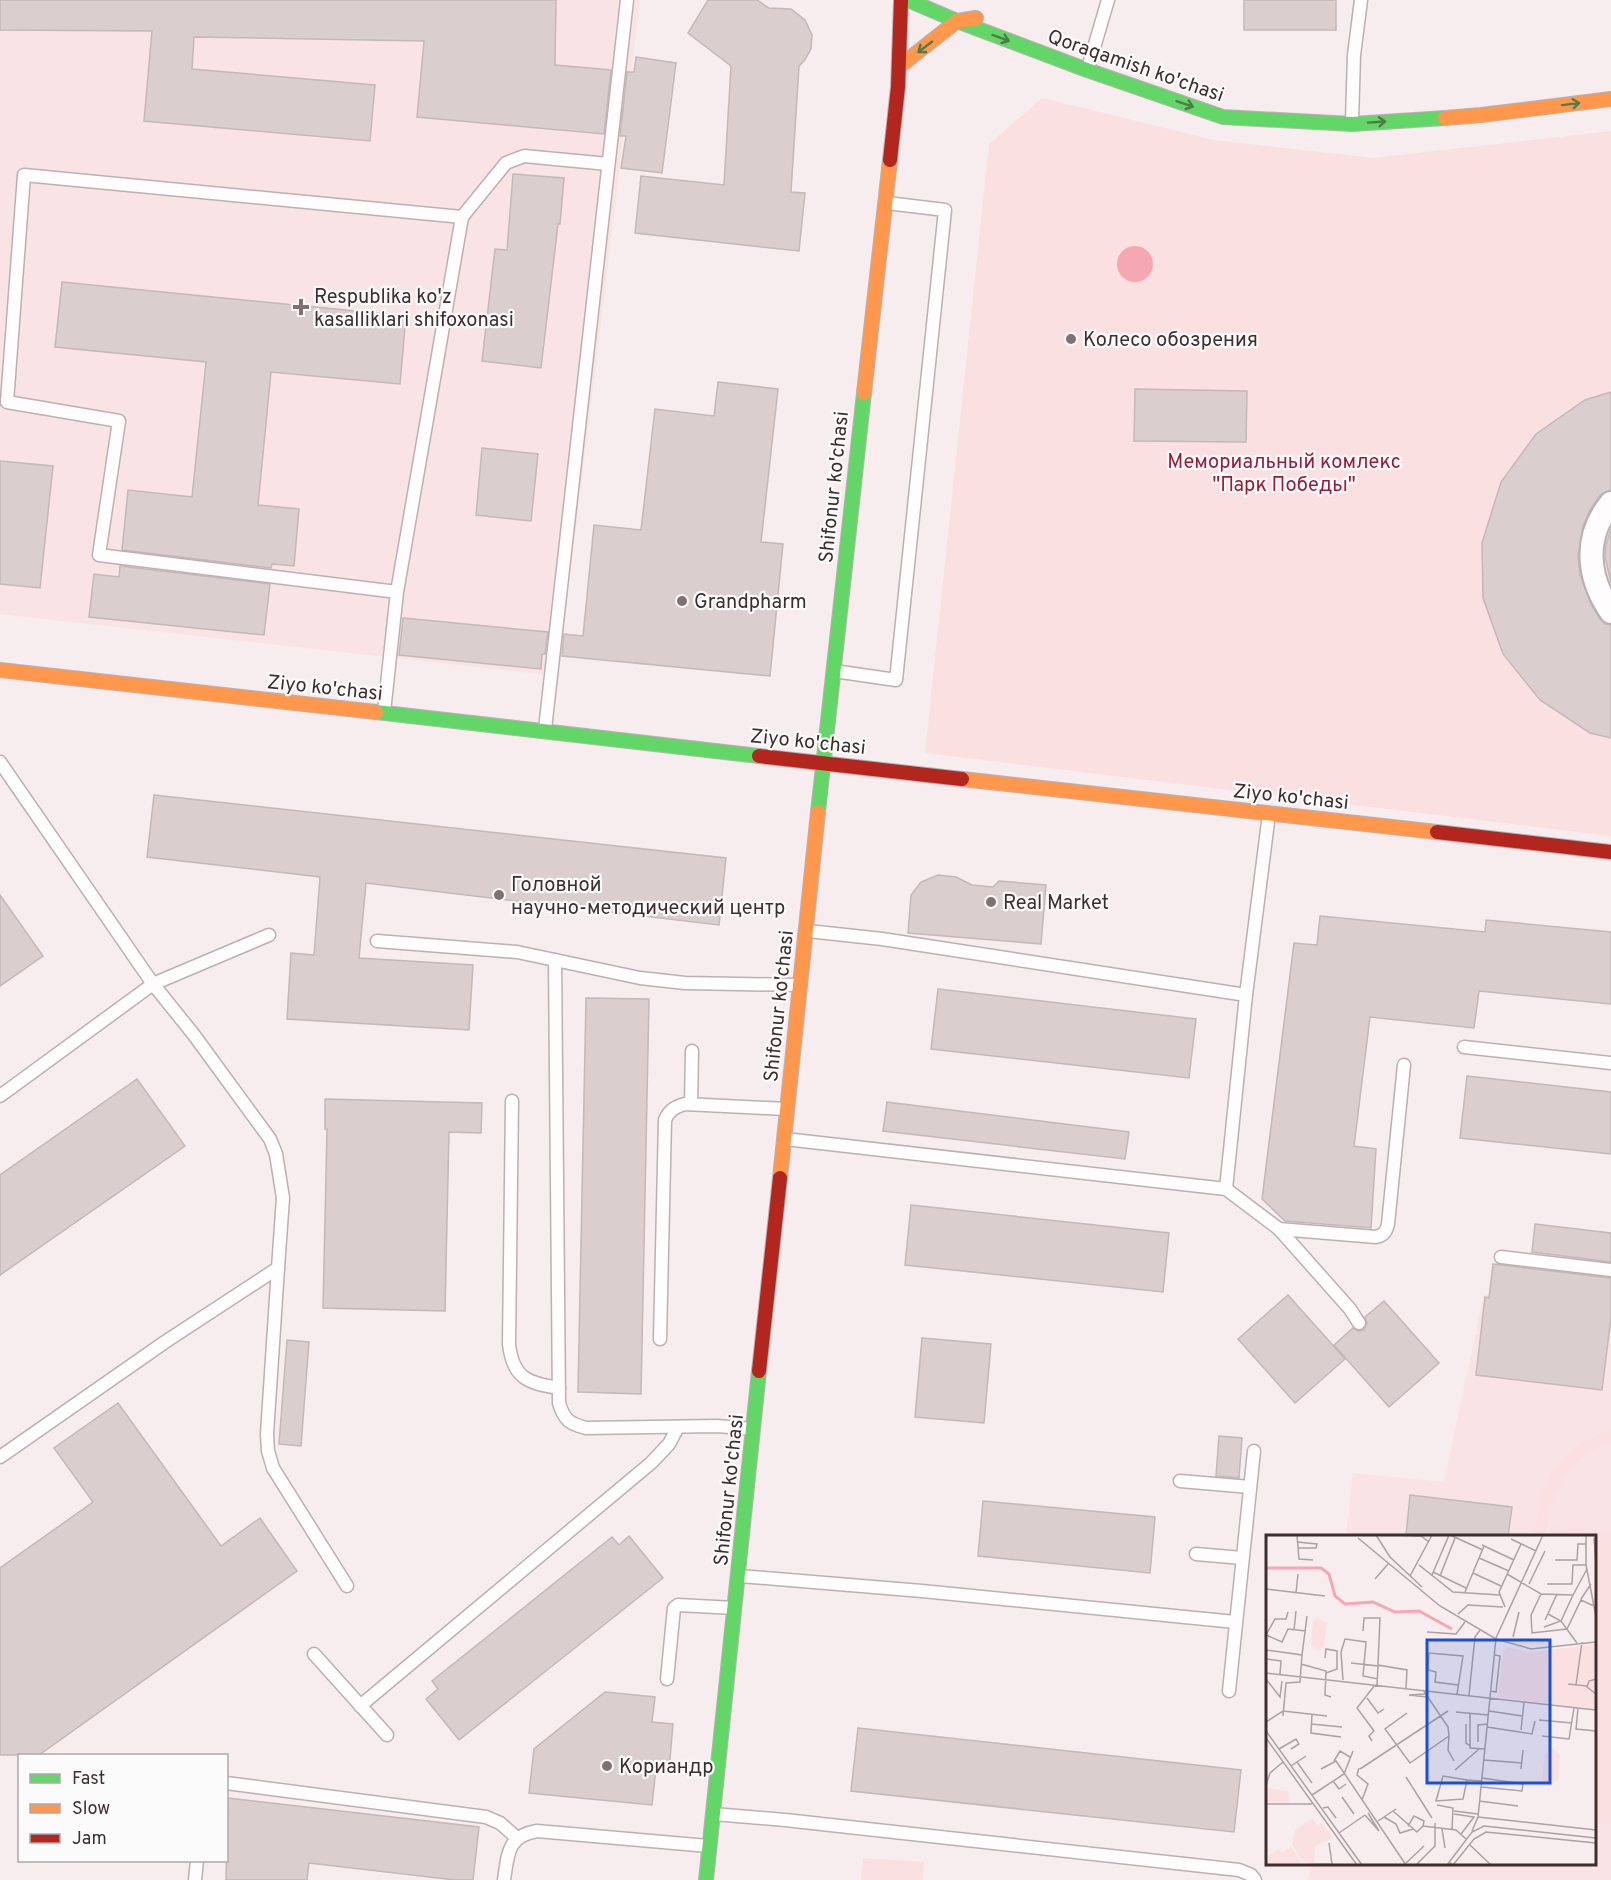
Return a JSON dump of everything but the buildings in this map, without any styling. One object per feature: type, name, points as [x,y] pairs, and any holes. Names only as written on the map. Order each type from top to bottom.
[{"type":"street","name":"Shifonur ko'chasi","points":[[706,1880],[799,985],[900,66],[901,0]]},
{"type":"street","name":"Qoraqamish ko'chasi","points":[[908,0],[1087,70],[1223,117],[1352,124],[1481,115],[1611,99]]},
{"type":"street","points":[[900,66],[957,21],[989,16],[963,4]]},
{"type":"street","points":[[1611,503],[1602,513],[1592,540],[1591,568],[1600,596],[1611,612]]},
{"type":"street","name":"Ziyo ko'chasi","points":[[0,670],[1611,852]]},
{"type":"lane","points":[[545,732],[627,0]]},
{"type":"lane","points":[[1087,70],[1108,0]]},
{"type":"lane","points":[[1352,124],[1354,55],[1361,0]]},
{"type":"lane","points":[[384,713],[397,592],[462,217],[506,163],[524,156],[608,164]]},
{"type":"lane","points":[[397,592],[99,555],[119,421],[7,402],[24,175],[462,217]]},
{"type":"lane","points":[[833,671],[896,680],[945,210],[885,202]]},
{"type":"lane","points":[[0,762],[153,984],[194,1035],[270,1139],[279,1164],[283,1198],[267,1434],[268,1451],[273,1468],[347,1586]]},
{"type":"lane","points":[[1226,1189],[1246,995],[1269,813]]},
{"type":"lane","points":[[1480,837],[1482,821]]},
{"type":"lane","points":[[806,930],[882,939],[1246,995]]},
{"type":"lane","points":[[0,1096],[153,984],[269,935]]},
{"type":"lane","points":[[377,941],[518,952],[640,978],[685,983],[799,985]]},
{"type":"lane","points":[[555,960],[559,1403],[562,1415],[570,1424],[586,1428],[717,1426],[754,1429]]},
{"type":"lane","points":[[1464,1047],[1611,1064]]},
{"type":"lane","points":[[691,1104],[692,1051]]},
{"type":"lane","points":[[1279,1229],[1376,1237],[1382,1236],[1387,1231],[1404,1065]]},
{"type":"lane","points":[[512,1101],[509,1344],[515,1368],[523,1378],[536,1384],[559,1388]]},
{"type":"lane","points":[[660,1339],[665,1120],[668,1114],[676,1107],[691,1104],[786,1109]]},
{"type":"lane","points":[[783,1139],[1226,1189],[1279,1229],[1350,1309],[1359,1323]]},
{"type":"lane","points":[[1501,1257],[1611,1270]]},
{"type":"lane","points":[[0,1457],[165,1342],[278,1268]]},
{"type":"lane","points":[[360,1706],[651,1463],[669,1444],[678,1427]]},
{"type":"lane","points":[[1229,1691],[1254,1451]]},
{"type":"lane","points":[[1180,1481],[1250,1487]]},
{"type":"lane","points":[[1196,1554],[1242,1558]]},
{"type":"lane","points":[[739,1576],[934,1592],[1235,1622]]},
{"type":"lane","points":[[667,1679],[675,1608],[678,1605],[735,1608]]},
{"type":"lane","points":[[314,1654],[387,1735]]},
{"type":"lane","points":[[228,1783],[486,1817],[500,1823],[517,1838]]},
{"type":"lane","points":[[712,1814],[797,1821],[1239,1870],[1251,1875],[1255,1880]]},
{"type":"lane","points":[[504,1880],[507,1856],[511,1846],[525,1833],[537,1831],[709,1846]]},
{"type":"lane","points":[[195,1880],[197,1862]]},
{"type":"shaded area","name":"Respublika ko'z kasalliklari shifoxonasi","points":[[0,0],[640,0],[558,676],[0,614]]},
{"type":"shaded area","points":[[1135,246],[1147,252],[1153,264],[1147,276],[1135,282],[1123,276],[1117,264],[1123,252]]},
{"type":"shaded area","points":[[1484,1294],[1611,1311],[1611,1880],[1308,1880],[1310,1865],[1596,1865],[1596,1535],[1346,1535],[1353,1473],[1444,1482]]},
{"type":"green space","name":"Мемориальный комлекс \"Парк Победы\"","points":[[1042,98],[1214,140],[1373,158],[1611,131],[1611,836],[925,753],[989,144]]},
{"type":"green space","points":[[1611,1430],[1611,1443],[1582,1457],[1563,1479],[1552,1506],[1546,1535],[1534,1535],[1546,1483],[1564,1457],[1592,1438]]},
{"type":"green space","points":[[1551,1526],[1611,1532],[1611,1825],[1596,1823],[1596,1535],[1550,1535]]},
{"type":"green space","points":[[863,1858],[924,1862],[923,1880],[861,1880]]},
{"type":"traffic: fast","points":[[908,0],[1087,70],[1223,117],[1352,124],[1445,118]]},
{"type":"traffic: fast","points":[[818,812],[864,393]]},
{"type":"traffic: fast","points":[[376,712],[759,756]]},
{"type":"traffic: fast","points":[[706,1880],[759,1371]]},
{"type":"traffic: slow","points":[[900,66],[957,21],[976,18]]},
{"type":"traffic: slow","points":[[1445,118],[1611,99]]},
{"type":"traffic: slow","points":[[864,393],[890,160]]},
{"type":"traffic: slow","points":[[0,670],[376,712]]},
{"type":"traffic: slow","points":[[962,779],[1437,832]]},
{"type":"traffic: slow","points":[[780,1178],[818,812]]},
{"type":"traffic: jam","points":[[890,160],[898,87],[901,0]]},
{"type":"traffic: jam","points":[[759,756],[962,779]]},
{"type":"traffic: jam","points":[[1437,832],[1611,852]]},
{"type":"traffic: jam","points":[[759,1371],[780,1178]]},
{"type":"place","name":"Respublika ko'z kasalliklari shifoxonasi","points":[[301,307]]},
{"type":"place","name":"Колесо обозрения","points":[[1071,339]]},
{"type":"place","name":"Grandpharm","points":[[682,601]]},
{"type":"place","name":"Головной научно-методический центр","points":[[499,895]]},
{"type":"place","name":"Real Market","points":[[991,902]]},
{"type":"place","name":"Кориандр","points":[[607,1766]]}]
